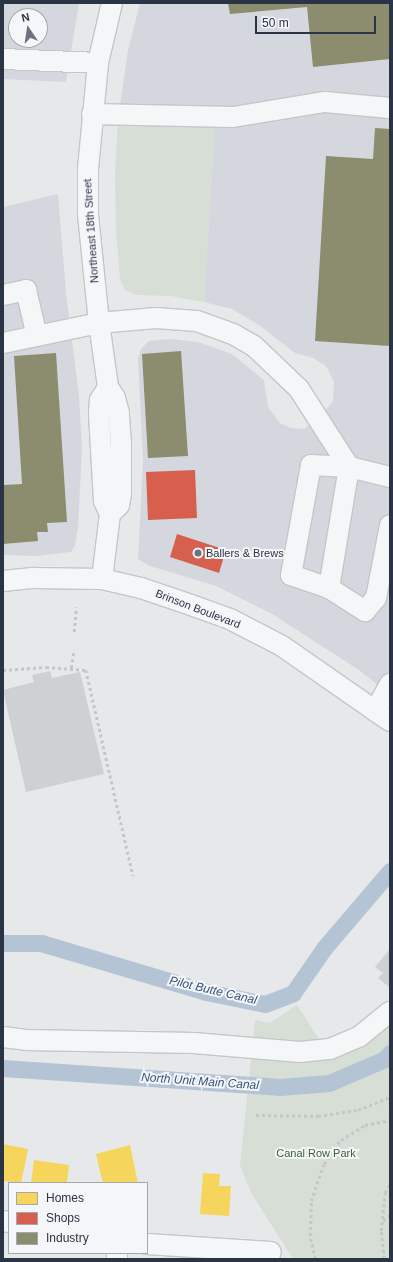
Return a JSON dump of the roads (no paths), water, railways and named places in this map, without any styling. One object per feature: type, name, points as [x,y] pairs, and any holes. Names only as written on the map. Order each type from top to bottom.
[{"type":"street","name":"Northeast 18th Street","points":[[102,579],[110,514],[118,505],[121,494],[121,444],[119,413],[115,398],[108,388],[99,323],[88,214],[88,169],[98,63],[112,3]]},
{"type":"street","points":[[3,59],[98,63]]},
{"type":"street","points":[[92,114],[233,117],[325,102],[390,108]]},
{"type":"street","points":[[3,295],[26,290],[37,336]]},
{"type":"street","points":[[3,343],[99,323],[156,318],[197,321],[233,334],[254,346],[298,389],[349,467],[329,588]]},
{"type":"street","points":[[390,477],[349,467],[311,465],[291,575],[329,588],[365,611],[376,598],[390,525]]},
{"type":"street","name":"Brinson Boulevard","points":[[3,581],[33,578],[102,579],[141,588],[230,619],[282,646],[382,716]]},
{"type":"street","points":[[382,716],[390,684]]},
{"type":"street","points":[[3,1037],[26,1040],[194,1043],[300,1052],[336,1046],[360,1036],[390,1012]]},
{"type":"street","points":[[148,1244],[271,1252]]},
{"type":"waterway","name":"Pilot Butte Canal","points":[[3,943],[41,943],[206,992],[265,1004],[293,993],[325,947],[390,871]]},
{"type":"waterway","name":"North Unit Main Canal","points":[[3,1068],[280,1087],[329,1083],[385,1059],[390,1053]]},
{"type":"place","name":"Ballers & Brews","points":[[198,553]]},
{"type":"park label","name":"Canal Row Park","points":[[316,1153]]}]
